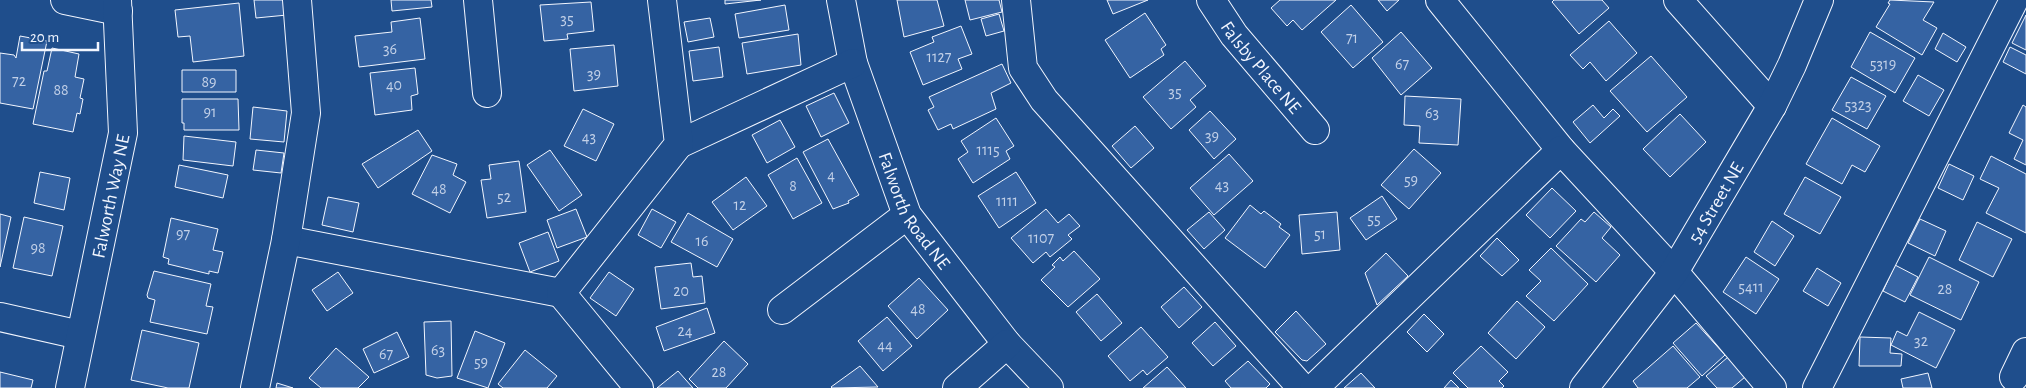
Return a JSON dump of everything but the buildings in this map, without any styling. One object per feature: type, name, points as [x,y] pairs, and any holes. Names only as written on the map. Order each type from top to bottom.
[{"type":"street","points":[[65,0],[118,6]]},
{"type":"street","points":[[255,388],[286,240],[306,113],[296,0]]},
{"type":"street","points":[[478,0],[487,93]]},
{"type":"street","points":[[662,0],[679,144]]},
{"type":"street","name":"Falworth Road NE","points":[[842,0],[853,63],[907,214],[1007,344],[1047,387]]},
{"type":"street","points":[[1016,0],[1024,68],[1044,100],[1302,388]]},
{"type":"street","name":"Falsby Place NE","points":[[1211,0],[1234,35],[1315,130]]},
{"type":"street","points":[[1440,0],[1561,150],[1674,272],[1772,388]]},
{"type":"street","points":[[1678,0],[1772,106]]},
{"type":"street","name":"54 Street NE","points":[[1584,388],[1674,272],[1772,106],[1792,65],[1818,0]]},
{"type":"street","points":[[1817,388],[2014,0]]},
{"type":"street","name":"Falworth Way NE","points":[[70,388],[123,133],[118,6]]},
{"type":"street","points":[[561,294],[679,144],[853,63]]},
{"type":"street","points":[[1314,388],[1561,150]]},
{"type":"street","points":[[782,310],[907,214]]},
{"type":"street","points":[[286,240],[561,294],[639,388]]},
{"type":"street","points":[[0,317],[80,336]]},
{"type":"street","points":[[957,388],[1007,344]]},
{"type":"street","points":[[2014,376],[2026,352]]}]
